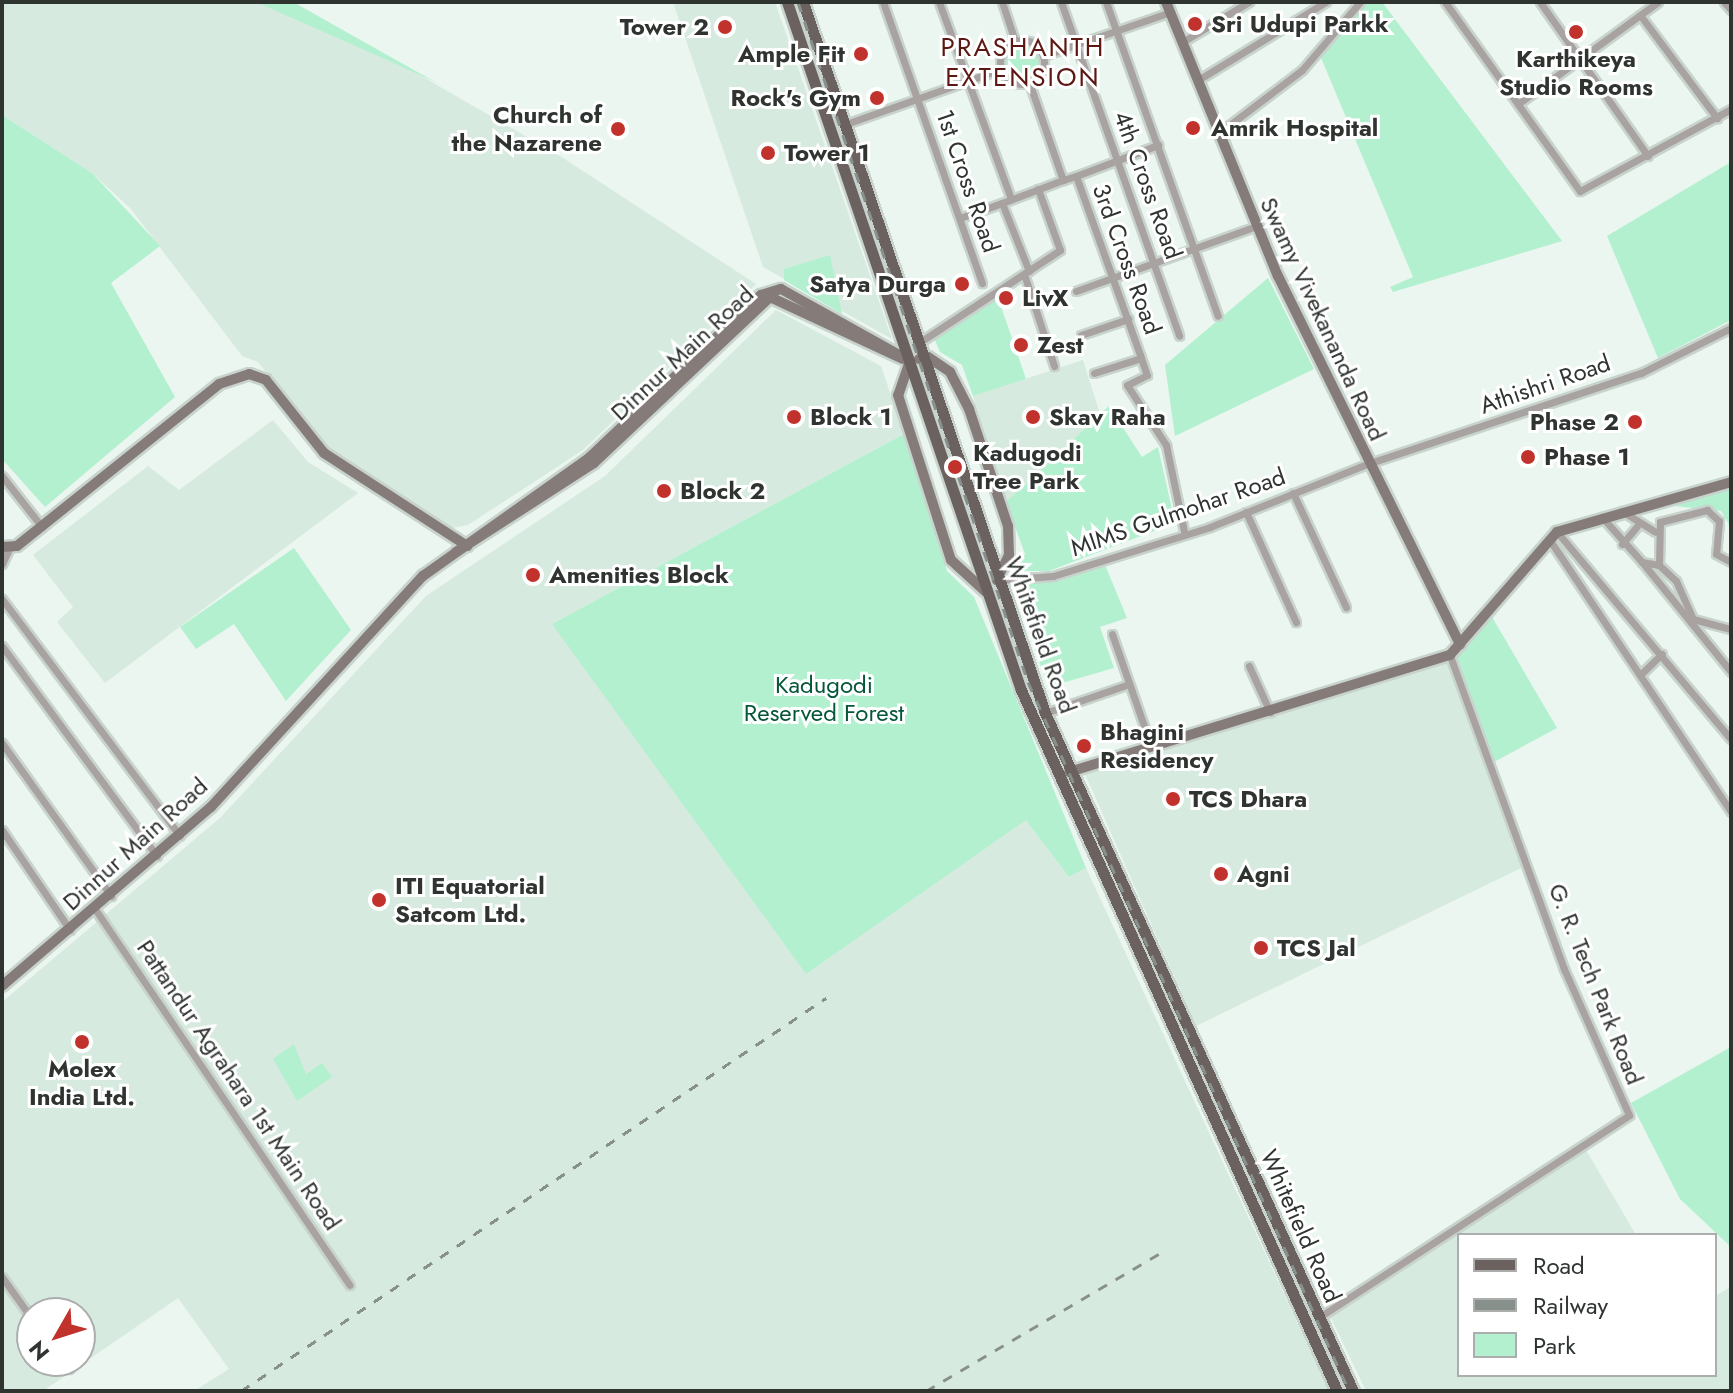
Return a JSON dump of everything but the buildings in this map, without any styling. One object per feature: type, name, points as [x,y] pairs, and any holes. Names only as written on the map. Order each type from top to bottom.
[{"type":"main road","name":"Whitefield Road","points":[[803,2],[923,340],[997,580],[1045,713],[1069,772],[1353,1391]]},
{"type":"main road","name":"Whitefield Road","points":[[790,3],[986,592],[1058,777],[1337,1391]]},
{"type":"street","name":"1st Cross Road","points":[[883,2],[982,283]]},
{"type":"street","points":[[939,2],[1011,199]]},
{"type":"street","points":[[1002,2],[1015,41]]},
{"type":"street","name":"4th Cross Road","points":[[1061,2],[1179,336]]},
{"type":"street","points":[[1106,2],[1218,316]]},
{"type":"street","points":[[1184,41],[1249,2]]},
{"type":"street","points":[[1198,80],[1326,2]]},
{"type":"street","points":[[1219,133],[1302,70],[1360,2]]},
{"type":"street","points":[[1445,2],[1580,191],[1731,109]]},
{"type":"street","points":[[1540,2],[1648,156]]},
{"type":"street","points":[[1518,104],[1658,2]]},
{"type":"street","points":[[1724,2],[1731,10]]},
{"type":"street","points":[[1043,56],[1117,31],[1168,7]]},
{"type":"street","name":"Swamy Vivekananda Road","points":[[1168,7],[1257,226],[1367,464],[1460,644]]},
{"type":"street","points":[[1640,15],[1717,118]]},
{"type":"street","points":[[1015,41],[1033,43],[1043,56],[1041,72],[1029,82],[1013,82],[1001,69],[1002,51],[1015,41]]},
{"type":"street","points":[[846,124],[1001,69]]},
{"type":"street","name":"3rd Cross Road","points":[[1029,82],[1063,180],[1076,176],[1128,319],[1147,375],[1127,385],[1166,445],[1184,531]]},
{"type":"street","points":[[1076,176],[1158,145]]},
{"type":"street","points":[[960,218],[1063,180]]},
{"type":"street","points":[[923,340],[1060,250],[1038,189]]},
{"type":"street","points":[[1002,203],[1027,272],[1054,366]]},
{"type":"street","points":[[1076,291],[1257,226]]},
{"type":"street","name":"Dinnur Main Road","points":[[2,986],[180,836],[408,590],[454,552],[594,463],[770,297],[883,355],[910,361]]},
{"type":"street","points":[[1081,335],[1128,319]]},
{"type":"street","name":"Athishri Road","points":[[1367,464],[1641,373],[1731,328]]},
{"type":"street","points":[[986,592],[951,560],[898,395],[910,361],[928,357],[962,388],[1008,526],[1009,555],[997,580]]},
{"type":"street","points":[[1094,373],[1141,358]]},
{"type":"street","points":[[2,564],[5,548],[42,527],[219,384],[249,374],[266,380],[324,453],[466,545]]},
{"type":"street","name":"MIMS Gulmohar Road","points":[[997,580],[1081,569],[1246,512],[1367,464]]},
{"type":"street","points":[[2,476],[42,527]]},
{"type":"street","points":[[1069,772],[1450,655],[1553,536],[1602,517],[1731,482]]},
{"type":"street","points":[[1293,493],[1346,607]]},
{"type":"street","points":[[1655,532],[1671,515],[1707,510],[1719,521],[1718,557],[1731,562]]},
{"type":"street","points":[[1622,511],[1637,526],[1655,532]]},
{"type":"street","points":[[1246,512],[1296,622]]},
{"type":"street","points":[[1602,517],[1731,672]]},
{"type":"street","points":[[1622,544],[1637,526]]},
{"type":"street","points":[[1655,532],[1659,565]]},
{"type":"street","points":[[1553,536],[1662,654],[1731,739]]},
{"type":"street","points":[[1553,536],[1731,812]]},
{"type":"street","points":[[1642,562],[1659,565],[1679,586],[1693,619],[1731,629]]},
{"type":"street","points":[[2,599],[180,836]]},
{"type":"street","points":[[1112,634],[1151,746]]},
{"type":"street","points":[[2,646],[157,856]]},
{"type":"street","points":[[1641,674],[1662,654]]},
{"type":"street","name":"G. R. Tech Park Road","points":[[1318,1318],[1629,1115],[1564,969],[1450,655]]},
{"type":"street","points":[[1249,666],[1270,712]]},
{"type":"street","points":[[1045,713],[1129,684]]},
{"type":"street","points":[[2,743],[111,896]]},
{"type":"street","points":[[2,830],[70,930]]},
{"type":"street","name":"Pattandur Agrahara 1st Main Road","points":[[95,909],[350,1285]]},
{"type":"street","points":[[2,1277],[16,1297]]},
{"type":"shaded area","points":[[2,2],[293,2],[560,156],[756,284],[583,450],[468,525],[452,528],[323,445],[258,362],[242,356],[131,209],[92,173],[2,115]]},
{"type":"shaded area","points":[[673,2],[775,2],[892,339],[763,267]]},
{"type":"shaded area","points":[[776,310],[881,366],[904,434],[552,624],[1026,819],[1069,877],[1086,868],[1329,1391],[194,1391],[229,1369],[178,1298],[96,1354],[96,1297],[16,1297],[16,1377],[63,1377],[43,1391],[2,1391],[2,1002],[220,818],[426,596],[605,476]]},
{"type":"shaded area","points":[[1083,360],[1100,414],[1006,502],[973,396]]},
{"type":"shaded area","points":[[273,420],[308,462],[358,493],[105,683],[57,622],[73,607],[33,555],[148,466],[179,490]]},
{"type":"shaded area","points":[[1446,661],[1521,868],[1196,1026],[1085,774]]},
{"type":"shaded area","points":[[1586,1150],[1635,1233],[1458,1233]]},
{"type":"shaded area","points":[[1457,1234],[1457,1377],[1717,1377],[1717,1295],[1731,1287],[1731,1391],[1366,1391],[1330,1316]]},
{"type":"green space","points":[[256,2],[293,2],[437,83],[396,64]]},
{"type":"green space","points":[[1364,2],[1382,2],[1562,241],[1393,292],[1390,287],[1413,277],[1319,53]]},
{"type":"green space","points":[[1022,45],[1034,50],[1039,62],[1034,74],[1022,79],[1010,74],[1005,62],[1010,50]]},
{"type":"green space","points":[[2,115],[92,173],[160,246],[111,283],[175,397],[45,507],[2,459]]},
{"type":"green space","points":[[1731,162],[1731,320],[1658,358],[1607,236]]},
{"type":"green space","points":[[830,255],[842,314],[784,280],[784,269]]},
{"type":"green space","points":[[1268,278],[1314,369],[1175,436],[1165,365]]},
{"type":"green space","points":[[997,295],[1026,379],[973,396],[962,365],[940,352],[934,338]]},
{"type":"green space","points":[[1109,406],[1142,457],[1158,447],[1175,523],[1049,571],[1018,571],[1025,554],[1006,502]]},
{"type":"green space","name":"Kadugodi Reserved Forest","points":[[904,434],[947,571],[974,597],[1086,868],[1069,877],[1026,820],[806,974],[552,624]]},
{"type":"green space","points":[[1731,485],[1731,528],[1721,511],[1665,505]]},
{"type":"green space","points":[[294,548],[351,630],[286,701],[234,624],[196,649],[180,627]]},
{"type":"green space","points":[[1105,565],[1127,618],[1100,627],[1114,668],[1048,687],[1011,581],[1056,582]]},
{"type":"green space","points":[[1492,617],[1557,728],[1494,762],[1455,657]]},
{"type":"green space","points":[[294,1044],[306,1074],[322,1063],[332,1077],[297,1101],[273,1059]]},
{"type":"green space","points":[[1731,1047],[1731,1247],[1680,1199],[1631,1103]]},
{"type":"railway","points":[[798,2],[1028,682],[1349,1391]]},
{"type":"railway","points":[[241,1391],[826,998]]},
{"type":"railway","points":[[926,1391],[1160,1253]]},
{"type":"place","name":"Sri Udupi Parkk","points":[[1195,24]]},
{"type":"place","name":"Tower 2","points":[[725,27]]},
{"type":"place","name":"Karthikeya Studio Rooms","points":[[1576,32]]},
{"type":"place","name":"Ample Fit","points":[[861,54]]},
{"type":"place","name":"Rock's Gym","points":[[877,98]]},
{"type":"place","name":"Amrik Hospital","points":[[1193,128]]},
{"type":"place","name":"Church of the Nazarene","points":[[618,129]]},
{"type":"place","name":"Tower 1","points":[[768,153]]},
{"type":"place","name":"Satya Durga","points":[[962,284]]},
{"type":"place","name":"LivX","points":[[1006,298]]},
{"type":"place","name":"Zest","points":[[1021,345]]},
{"type":"place","name":"Block 1","points":[[794,417]]},
{"type":"place","name":"Skav Raha","points":[[1033,417]]},
{"type":"place","name":"Phase 2","points":[[1635,422]]},
{"type":"place","name":"Phase 1","points":[[1528,457]]},
{"type":"place","name":"Kadugodi Tree Park","points":[[955,467]]},
{"type":"place","name":"Block 2","points":[[664,491]]},
{"type":"place","name":"Amenities Block","points":[[533,575]]},
{"type":"place","name":"Bhagini Residency","points":[[1084,746]]},
{"type":"place","name":"TCS Dhara","points":[[1173,799]]},
{"type":"place","name":"Agni","points":[[1221,874]]},
{"type":"place","name":"ITI Equatorial Satcom Ltd.","points":[[379,900]]},
{"type":"place","name":"TCS Jal","points":[[1261,948]]},
{"type":"place","name":"Molex India Ltd.","points":[[82,1042]]},
{"type":"district","name":"PRASHANTH EXTENSION","points":[[1023,63]]}]
